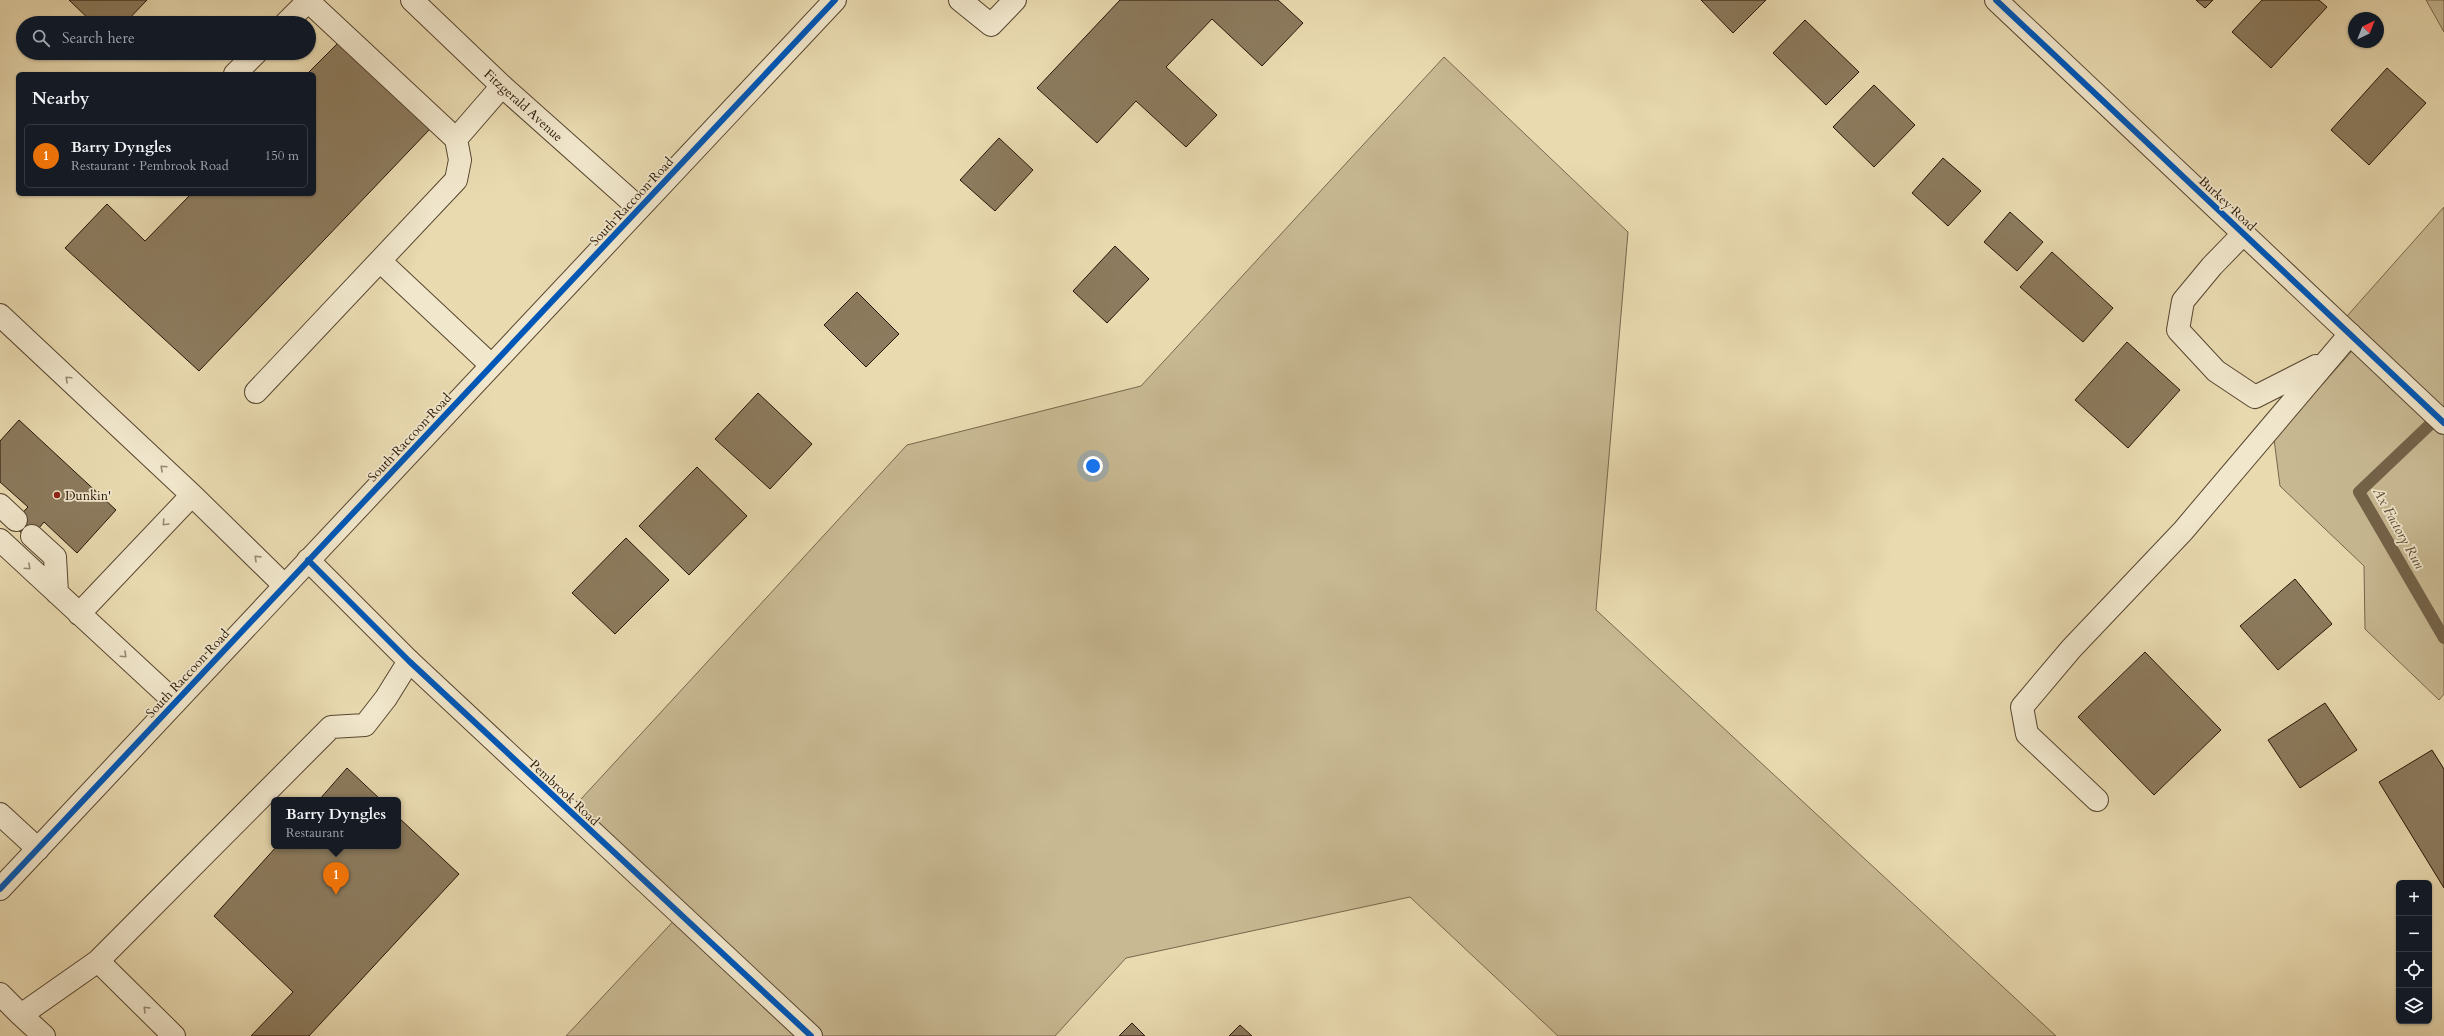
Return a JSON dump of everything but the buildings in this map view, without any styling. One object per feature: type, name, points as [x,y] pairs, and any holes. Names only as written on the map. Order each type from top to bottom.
[{"type":"street","points":[[256,392],[456,180],[460,160],[456,139],[308,0],[293,16]]},
{"type":"street","name":"Fitzgerald Avenue","points":[[412,0],[502,86],[639,208]]},
{"type":"street","name":"South Raccoon Road","points":[[0,889],[834,0]]},
{"type":"street","points":[[960,0],[991,25],[1015,0]]},
{"type":"street","name":"Burkey Road","points":[[1996,0],[2244,232],[2444,423]]},
{"type":"street","points":[[237,72],[249,60]]},
{"type":"street","points":[[456,139],[502,86]]},
{"type":"street","points":[[2244,232],[2212,266],[2183,301],[2178,330],[2216,371],[2255,397],[2325,361]]},
{"type":"street","points":[[380,261],[491,365]]},
{"type":"street","points":[[0,315],[192,495],[284,585]]},
{"type":"street","points":[[2097,800],[2027,734],[2022,707],[2071,649],[2188,525],[2286,412],[2325,361],[2350,334]]},
{"type":"street","points":[[79,614],[192,495]]},
{"type":"street","points":[[0,505],[16,520]]},
{"type":"street","points":[[32,536],[55,558],[57,593]]},
{"type":"street","points":[[0,540],[174,702]]},
{"type":"street","name":"Pembrook Road","points":[[308,560],[409,661],[811,1036]]},
{"type":"street","points":[[21,1015],[98,961],[331,727],[366,724],[386,698],[409,661]]},
{"type":"street","points":[[0,814],[38,849]]},
{"type":"street","points":[[98,961],[174,1036]]},
{"type":"street","points":[[0,994],[44,1036]]},
{"type":"shaded area","points":[[2426,0],[2444,0],[2444,32]]},
{"type":"shaded area","points":[[1444,57],[1628,232],[1596,610],[2056,1036],[1558,1036],[1410,897],[1126,958],[1055,1036],[566,1036],[681,913],[570,811],[907,445],[1141,386]]},
{"type":"shaded area","points":[[2444,207],[2444,694],[2439,700],[2365,629],[2364,566],[2280,486],[2274,439],[2359,343],[2340,324]]},
{"type":"waterway","name":"Ax Factory Run","points":[[2442,413],[2359,492],[2444,638]]},
{"type":"cycle path","points":[[0,889],[835,0]]},
{"type":"cycle path","points":[[1996,0],[2444,423]]},
{"type":"cycle path","points":[[308,560],[409,661],[811,1036]]},
{"type":"place","name":"Dunkin'","points":[[57,495]]},
{"type":"place","name":"Barry Dyngles","points":[[336,895]]}]
